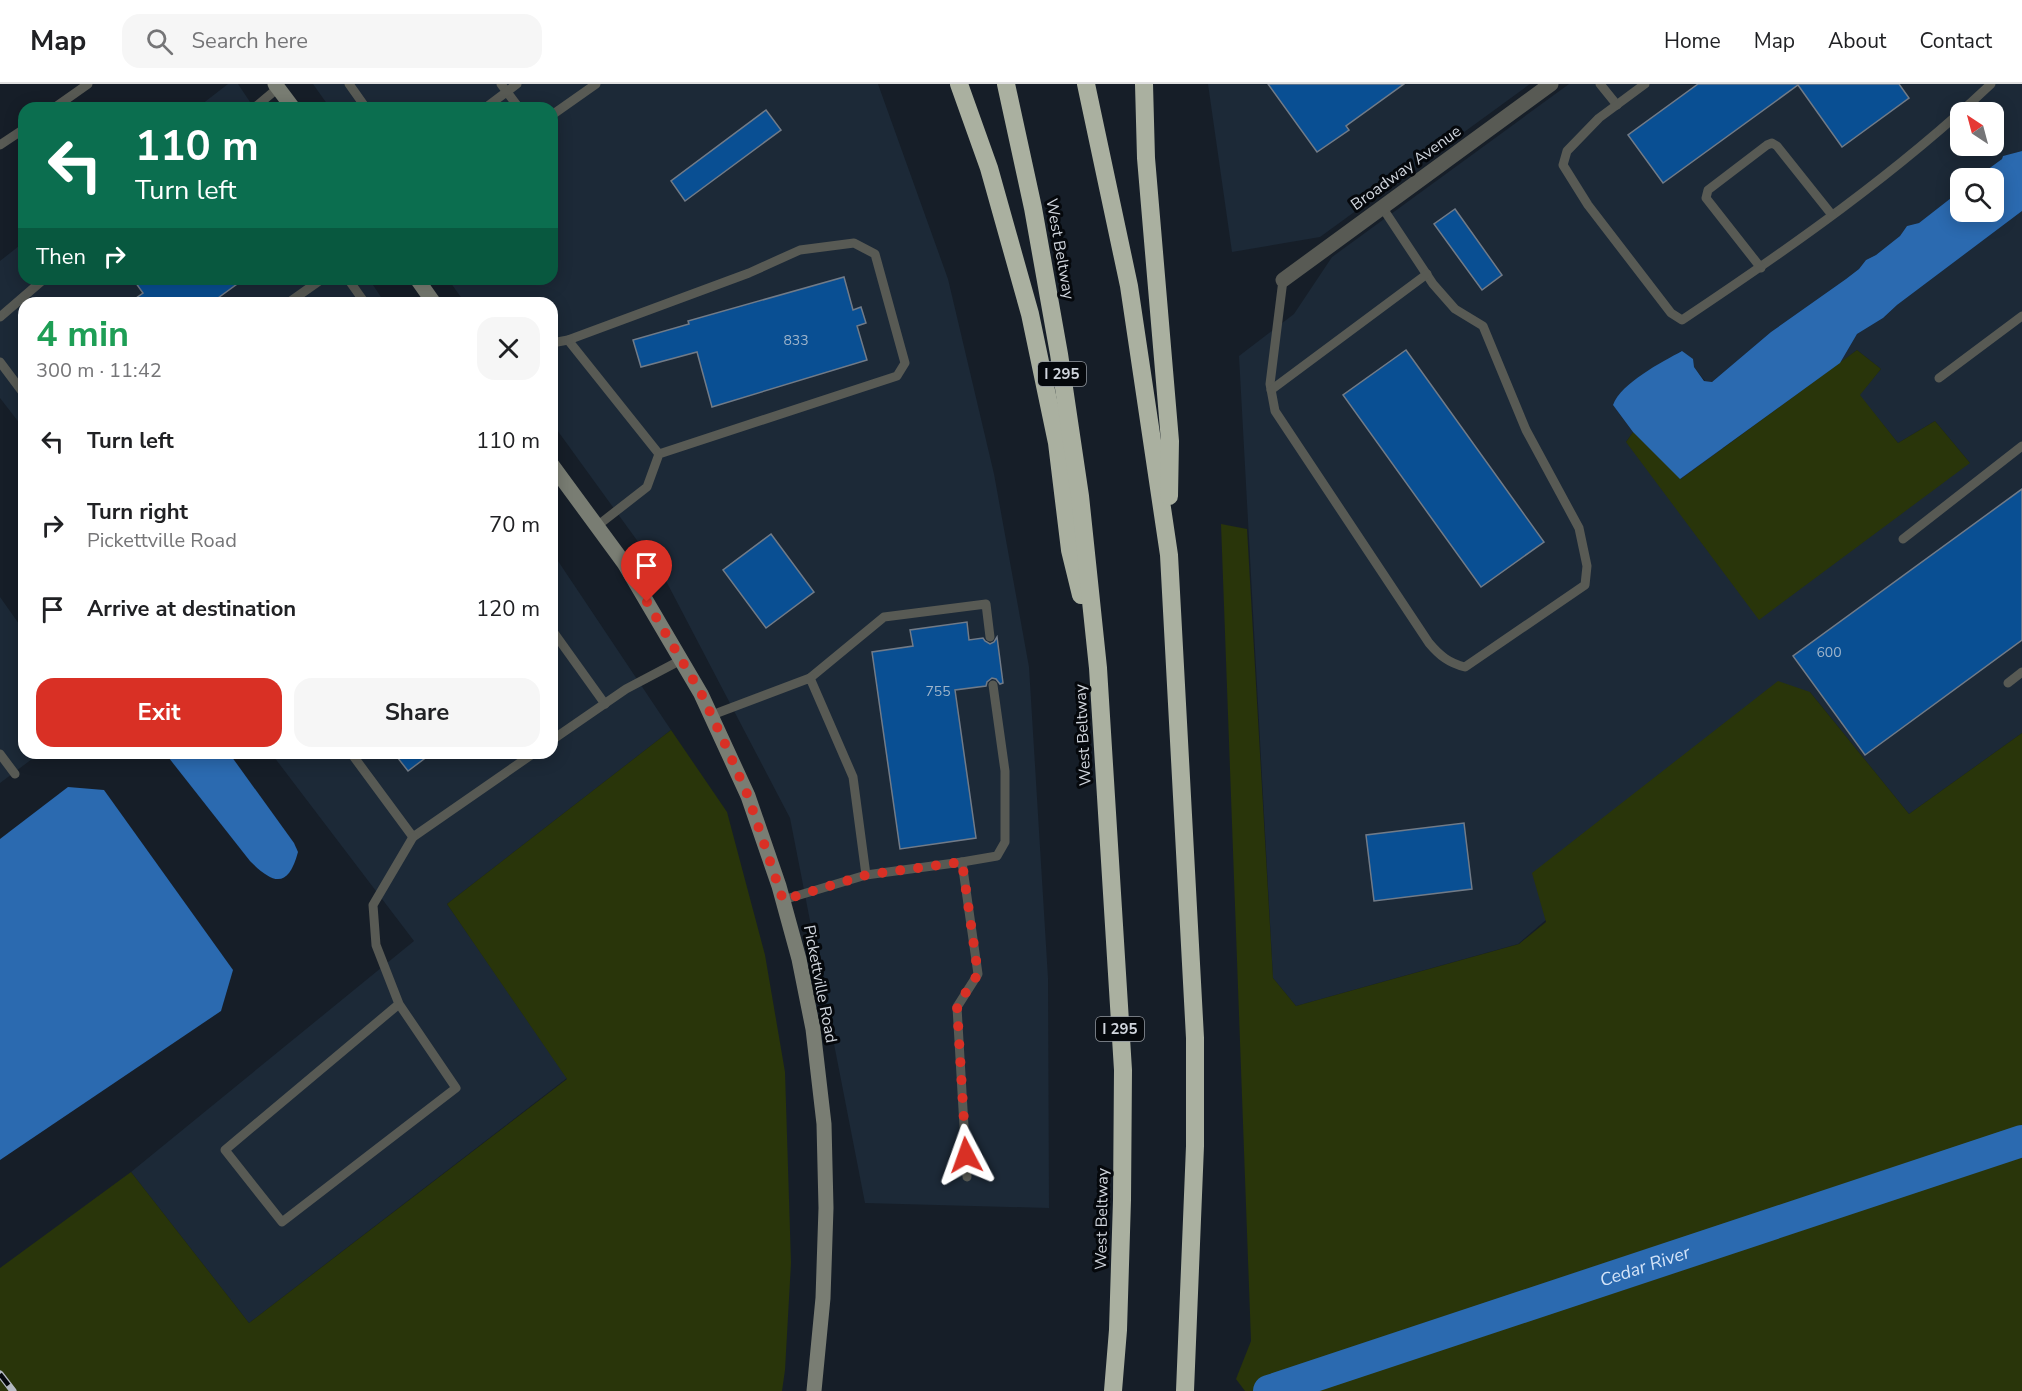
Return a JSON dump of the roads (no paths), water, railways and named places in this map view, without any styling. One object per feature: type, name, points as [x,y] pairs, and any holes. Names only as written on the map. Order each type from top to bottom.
[{"type":"highway","points":[[959,84],[989,168],[1030,315],[1056,443],[1070,550],[1098,668]]},
{"type":"highway","name":"West Beltway","points":[[1006,84],[1033,208],[1059,354],[1080,496],[1098,668],[1123,1070],[1122,1211],[1118,1330],[1113,1391]]},
{"type":"highway","points":[[1086,84],[1129,286],[1169,555]]},
{"type":"highway","points":[[1144,84],[1146,159],[1170,441],[1169,555],[1195,1038],[1195,1169],[1185,1391]]},
{"type":"street","name":"Broadway Avenue","points":[[1283,280],[1551,84]]},
{"type":"street","points":[[277,86],[288,102]]},
{"type":"street","name":"Pickettville Road","points":[[558,473],[624,563],[712,715],[748,796],[783,900],[799,959],[813,1029],[824,1124],[826,1208],[824,1298],[814,1391]]},
{"type":"lane","points":[[62,102],[88,84]]},
{"type":"lane","points":[[349,84],[362,102]]},
{"type":"lane","points":[[491,102],[504,88],[517,84]]},
{"type":"lane","points":[[558,112],[596,84]]},
{"type":"lane","points":[[1600,84],[1617,105]]},
{"type":"lane","points":[[1645,84],[1599,118],[1567,151],[1563,165],[1588,205],[1671,313],[1682,320],[1761,268],[1878,181],[1991,84]]},
{"type":"lane","points":[[260,102],[277,86]]},
{"type":"lane","points":[[504,88],[514,102]]},
{"type":"lane","points":[[0,145],[18,133]]},
{"type":"lane","points":[[1761,268],[1706,198],[1706,194],[1708,190],[1767,145],[1772,143],[1777,146],[1832,215]]},
{"type":"lane","points":[[1283,280],[1270,384],[1275,411],[1429,643],[1441,657],[1452,664],[1465,667],[1585,585],[1587,566],[1579,528],[1526,430],[1483,326],[1455,309],[1426,274],[1382,207]]},
{"type":"lane","points":[[558,342],[749,273],[800,250],[854,243],[875,254],[905,363],[897,376],[659,454]]},
{"type":"lane","points":[[1271,390],[1426,274]]},
{"type":"lane","points":[[23,297],[37,285]]},
{"type":"lane","points":[[296,297],[314,285]]},
{"type":"lane","points":[[0,317],[18,301]]},
{"type":"lane","points":[[1939,378],[2022,316]]},
{"type":"lane","points":[[568,340],[659,454]]},
{"type":"lane","points":[[0,362],[18,386]]},
{"type":"lane","points":[[1902,539],[2022,446]]},
{"type":"lane","points":[[597,526],[647,487],[659,454]]},
{"type":"lane","points":[[712,715],[810,678],[884,617],[986,604],[990,637]]},
{"type":"lane","points":[[558,638],[605,704]]},
{"type":"lane","points":[[558,736],[626,689],[681,660]]},
{"type":"lane","points":[[2008,683],[2022,672]]},
{"type":"lane","points":[[810,678],[853,777],[866,875]]},
{"type":"lane","points":[[783,900],[866,875],[997,856],[1005,842],[1005,771],[993,685]]},
{"type":"lane","points":[[0,754],[15,774]]},
{"type":"lane","points":[[355,759],[413,837]]},
{"type":"lane","points":[[399,1004],[225,1150],[282,1222],[456,1088],[399,1004],[376,945],[373,904],[413,837],[525,759]]},
{"type":"lane","points":[[962,862],[978,974],[957,1006],[967,1177]]},
{"type":"water","points":[[2022,151],[2022,211],[1883,318],[1857,334],[1840,363],[1680,479],[1633,432],[1613,405],[1617,397],[1633,381],[1682,351],[1693,359],[1694,367],[1704,381],[1712,382],[1771,332],[1859,269],[1866,260],[1900,236],[1907,226],[1919,223],[1950,199],[1950,222],[2004,222],[2004,168],[1990,168],[2004,156]]},
{"type":"water","points":[[170,759],[233,759],[294,843],[298,852],[290,872],[279,879],[266,874],[250,861]]},
{"type":"water","points":[[68,787],[104,790],[233,970],[221,1011],[0,1160],[0,839]]},
{"type":"waterway","name":"Cedar River","points":[[1269,1391],[2022,1141]]},
{"type":"railway","points":[[0,1374],[13,1391]]}]
